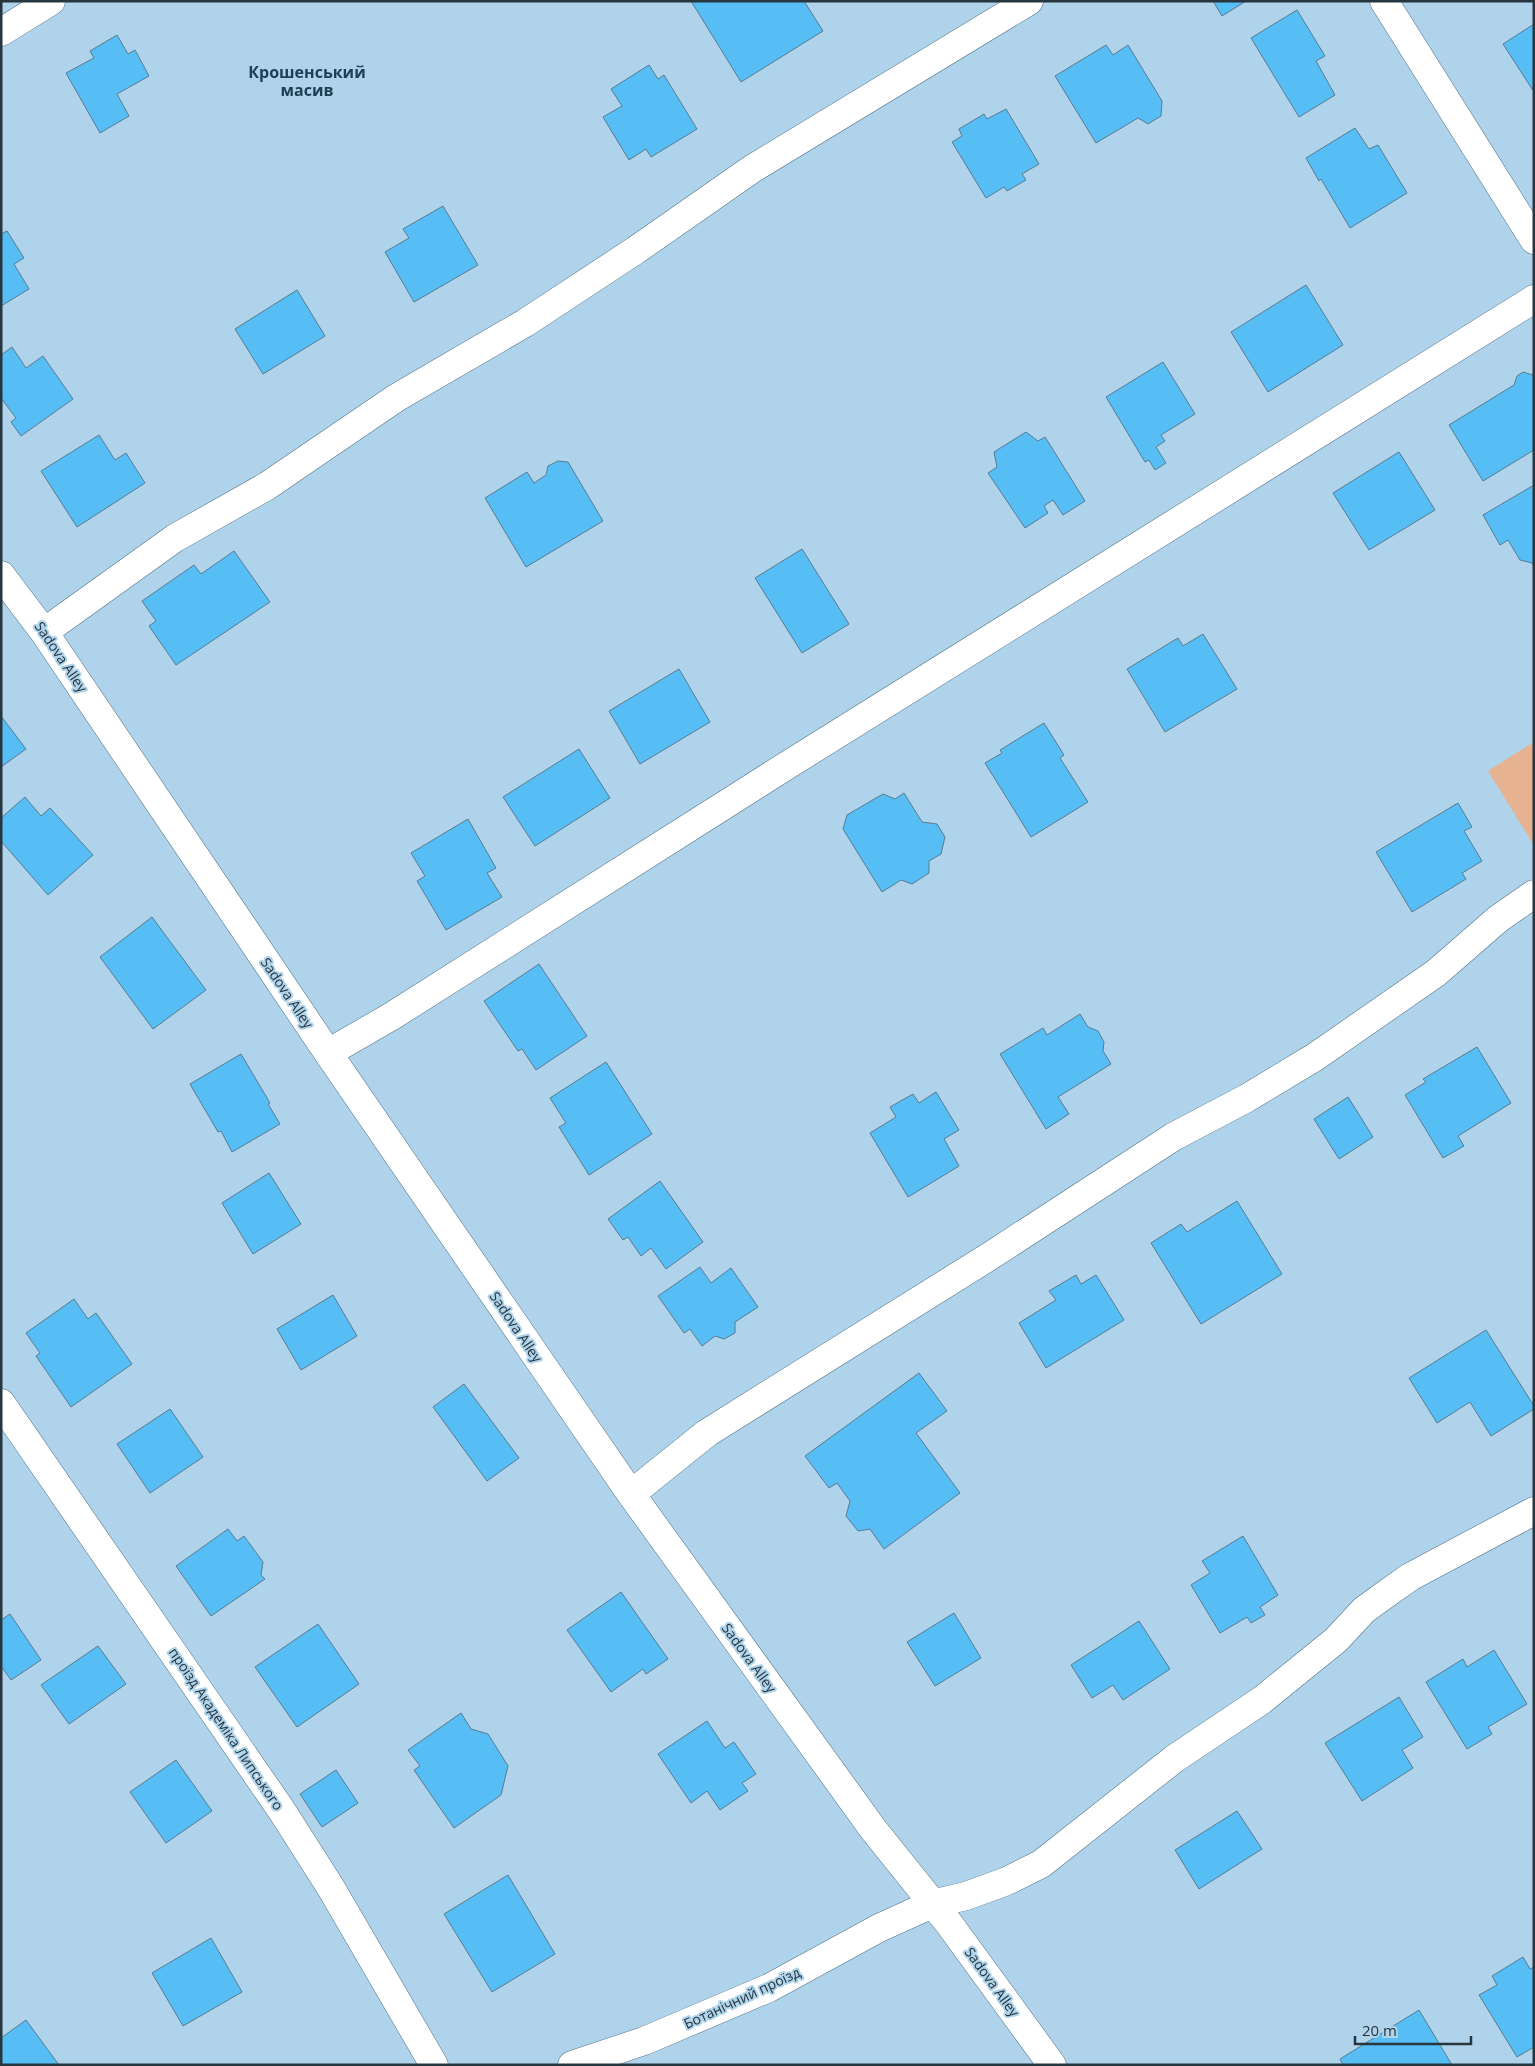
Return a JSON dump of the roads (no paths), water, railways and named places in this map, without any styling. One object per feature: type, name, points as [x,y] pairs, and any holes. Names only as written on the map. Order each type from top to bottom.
[{"type":"street","points":[[1,32],[51,1]]},
{"type":"street","points":[[44,632],[175,538],[267,486],[396,398],[525,323],[636,250],[752,168],[1029,1]]},
{"type":"street","points":[[1384,1],[1534,240]]},
{"type":"street","points":[[328,1053],[392,1016],[778,771],[1534,299]]},
{"type":"street","name":"Sadova Alley","points":[[1,574],[44,632],[328,1053],[631,1494],[873,1829],[950,1925],[1052,2065]]},
{"type":"street","points":[[631,1494],[707,1434],[982,1261],[1173,1137],[1247,1098],[1315,1057],[1436,974],[1498,919],[1534,894]]},
{"type":"street","name":"проїзд Академіка Липського","points":[[1,1404],[282,1811],[331,1888],[434,2065]]},
{"type":"street","name":"Ботанічний проїзд","points":[[572,2065],[644,2041],[769,1988],[879,1928],[932,1904],[966,1896],[1006,1881],[1041,1864],[1174,1759],[1262,1700],[1336,1640],[1364,1610],[1386,1594],[1410,1577],[1534,1511]]},
{"type":"district","name":"Крошенський масив","points":[[307,81]]}]
